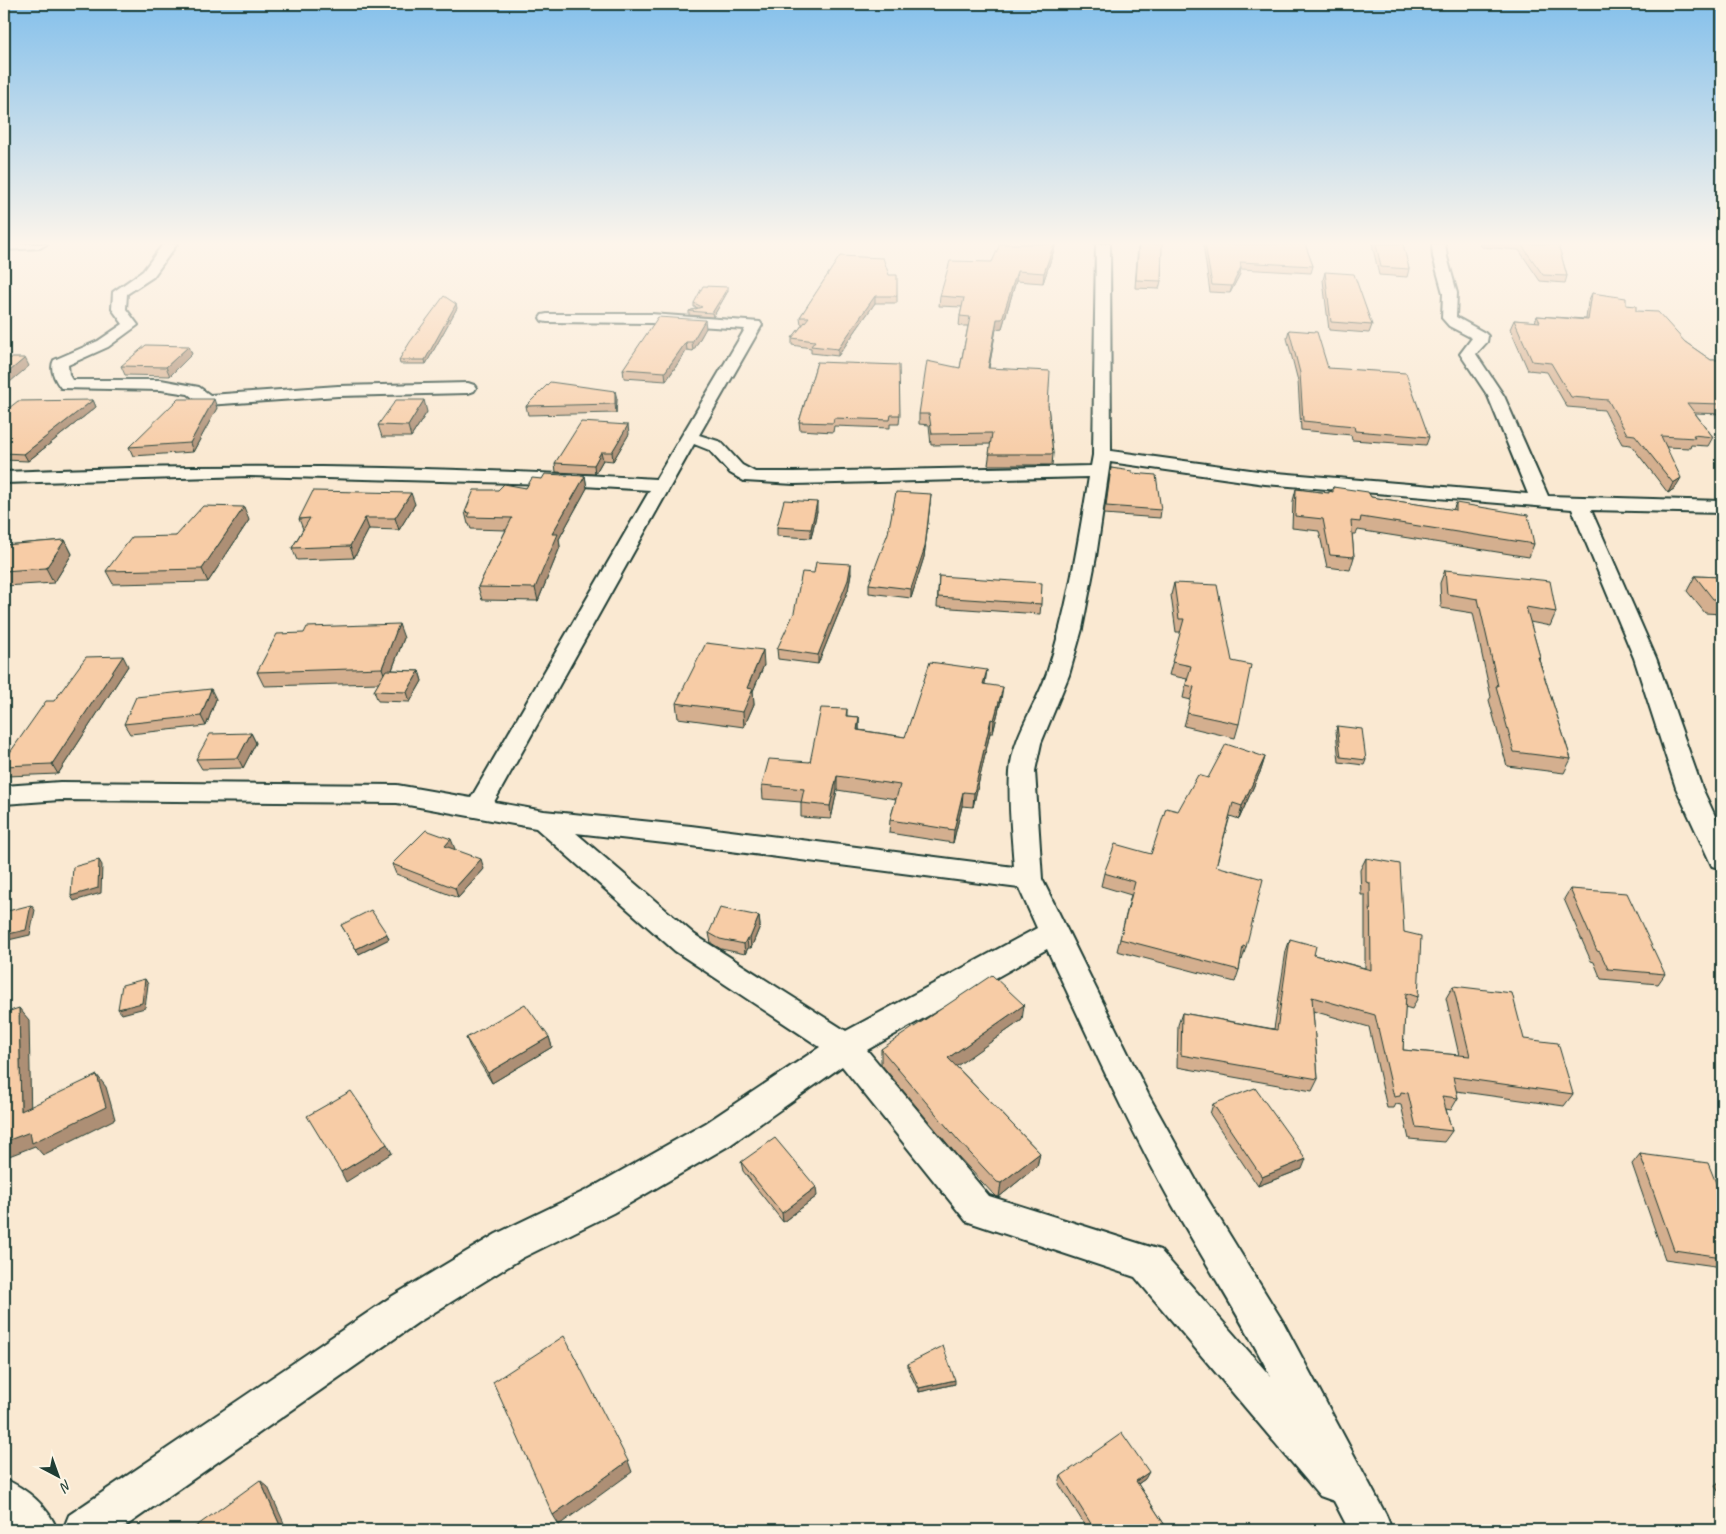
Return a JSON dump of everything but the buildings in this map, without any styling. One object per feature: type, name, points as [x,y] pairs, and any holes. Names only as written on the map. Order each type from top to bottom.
[{"type":"street","points":[[124,316],[131,325],[103,344],[60,363],[61,375],[67,385],[162,385],[193,390],[207,400],[413,388],[468,388]]},
{"type":"street","points":[[478,808],[689,436],[756,325],[717,321],[610,316],[547,318]]},
{"type":"street","points":[[1103,316],[1100,463],[1086,557],[1058,675],[1029,743],[1022,771],[1028,879],[1137,1106],[1185,1194],[1270,1335],[1367,1522]]},
{"type":"street","points":[[1449,316],[1454,323],[1480,336],[1479,342],[1472,347],[1468,354],[1496,396],[1541,502]]},
{"type":"street","points":[[689,436],[715,446],[736,469],[751,477],[794,478],[1100,463],[1541,502],[1722,507]]},
{"type":"street","points":[[4,477],[250,471],[550,478],[661,485]]},
{"type":"street","points":[[1579,504],[1645,658],[1689,788],[1722,859]]},
{"type":"street","points":[[4,795],[60,791],[397,794],[544,820],[691,836],[1028,879]]},
{"type":"street","points":[[544,820],[685,943],[845,1047],[978,1209],[1147,1263],[1367,1522]]},
{"type":"street","points":[[84,1530],[404,1310],[509,1246],[601,1201],[718,1134],[845,1047],[1054,932]]},
{"type":"street","points":[[4,1500],[36,1530]]}]
